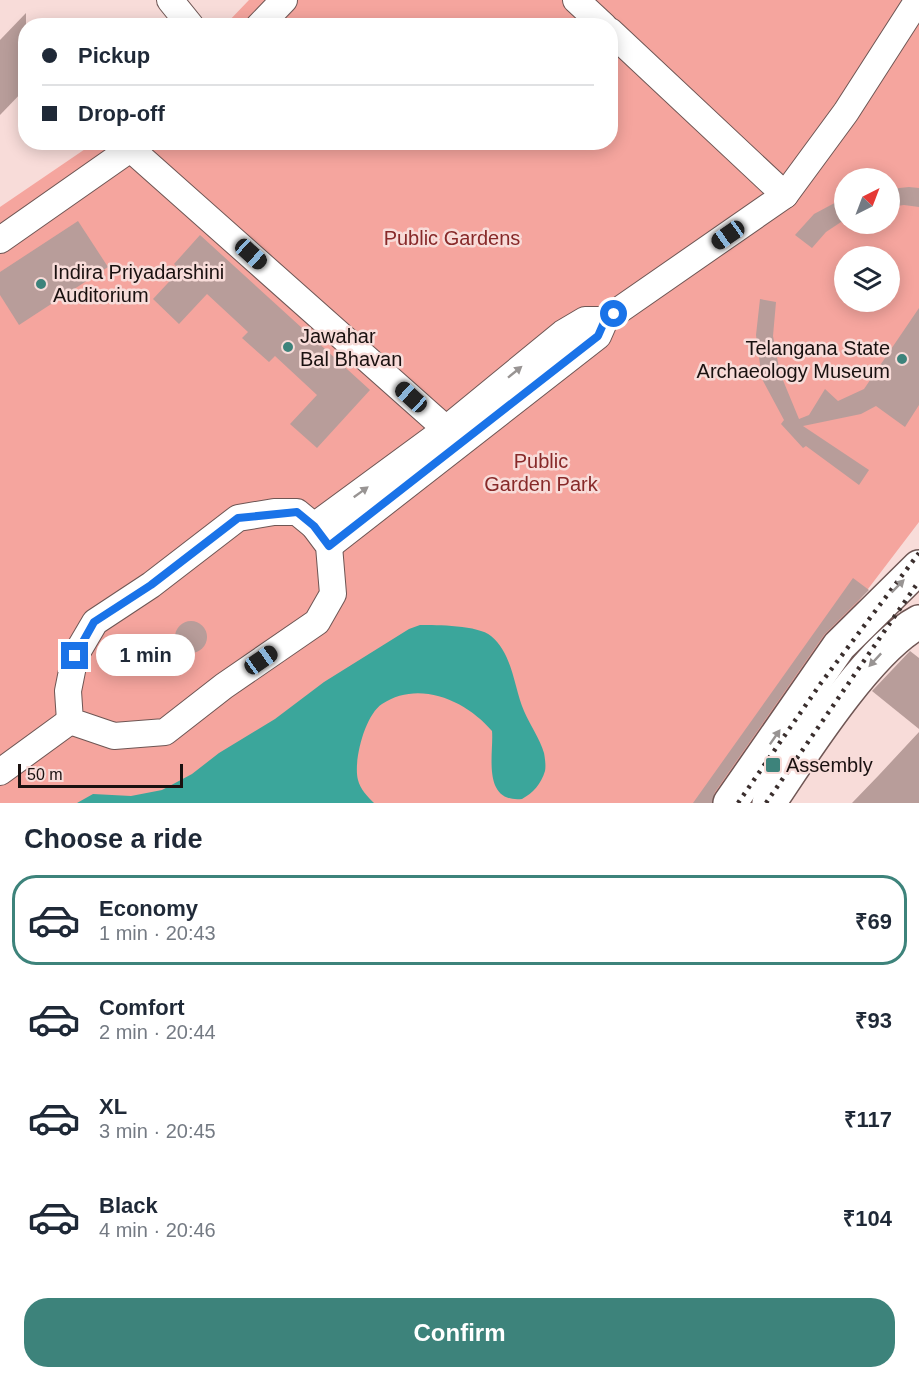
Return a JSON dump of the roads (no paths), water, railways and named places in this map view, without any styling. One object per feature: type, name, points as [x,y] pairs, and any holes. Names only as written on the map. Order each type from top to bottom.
[{"type":"highway","points":[[730,803],[839,646],[919,567]]},
{"type":"highway","points":[[769,803],[800,757],[874,659],[919,622]]},
{"type":"lane","points":[[170,0],[185,18]]},
{"type":"lane","points":[[267,18],[284,0]]},
{"type":"lane","points":[[576,0],[595,18]]},
{"type":"lane","points":[[329,546],[598,336],[605,320],[785,195],[846,112],[918,0]]},
{"type":"lane","points":[[618,38],[785,195]]},
{"type":"lane","points":[[0,240],[130,150]]},
{"type":"lane","points":[[140,150],[446,429]]},
{"type":"lane","points":[[314,526],[446,429],[563,333],[585,320],[605,320]]},
{"type":"lane","points":[[297,512],[314,526],[329,546],[333,594],[317,621],[224,686],[165,732],[114,736],[70,721],[68,691],[75,656],[94,622],[151,585],[238,518],[297,512]]},
{"type":"lane","points":[[0,772],[70,721]]},
{"type":"water","points":[[420,625],[457,626],[485,632],[498,643],[504,652],[524,711],[545,757],[545,771],[541,780],[526,797],[509,798],[500,793],[495,785],[492,775],[492,731],[482,720],[442,697],[411,693],[382,704],[370,718],[362,739],[357,762],[358,780],[362,790],[374,803],[77,803],[93,794],[131,796],[162,790],[192,774],[219,753],[275,719],[324,682],[409,629]]},
{"type":"railway","points":[[738,803],[821,683],[919,553]]},
{"type":"railway","points":[[766,803],[919,581]]},
{"type":"place","name":"Indira Priyadarshini Auditorium","points":[[41,284]]},
{"type":"place","name":"Jawahar Bal Bhavan","points":[[288,347]]},
{"type":"place","name":"Telangana State Archaeology Museum","points":[[902,359]]},
{"type":"place","name":"Assembly","points":[[773,765]]},
{"type":"park label","name":"Public Gardens","points":[[452,238]]},
{"type":"park label","name":"Public Garden Park","points":[[541,472]]}]
